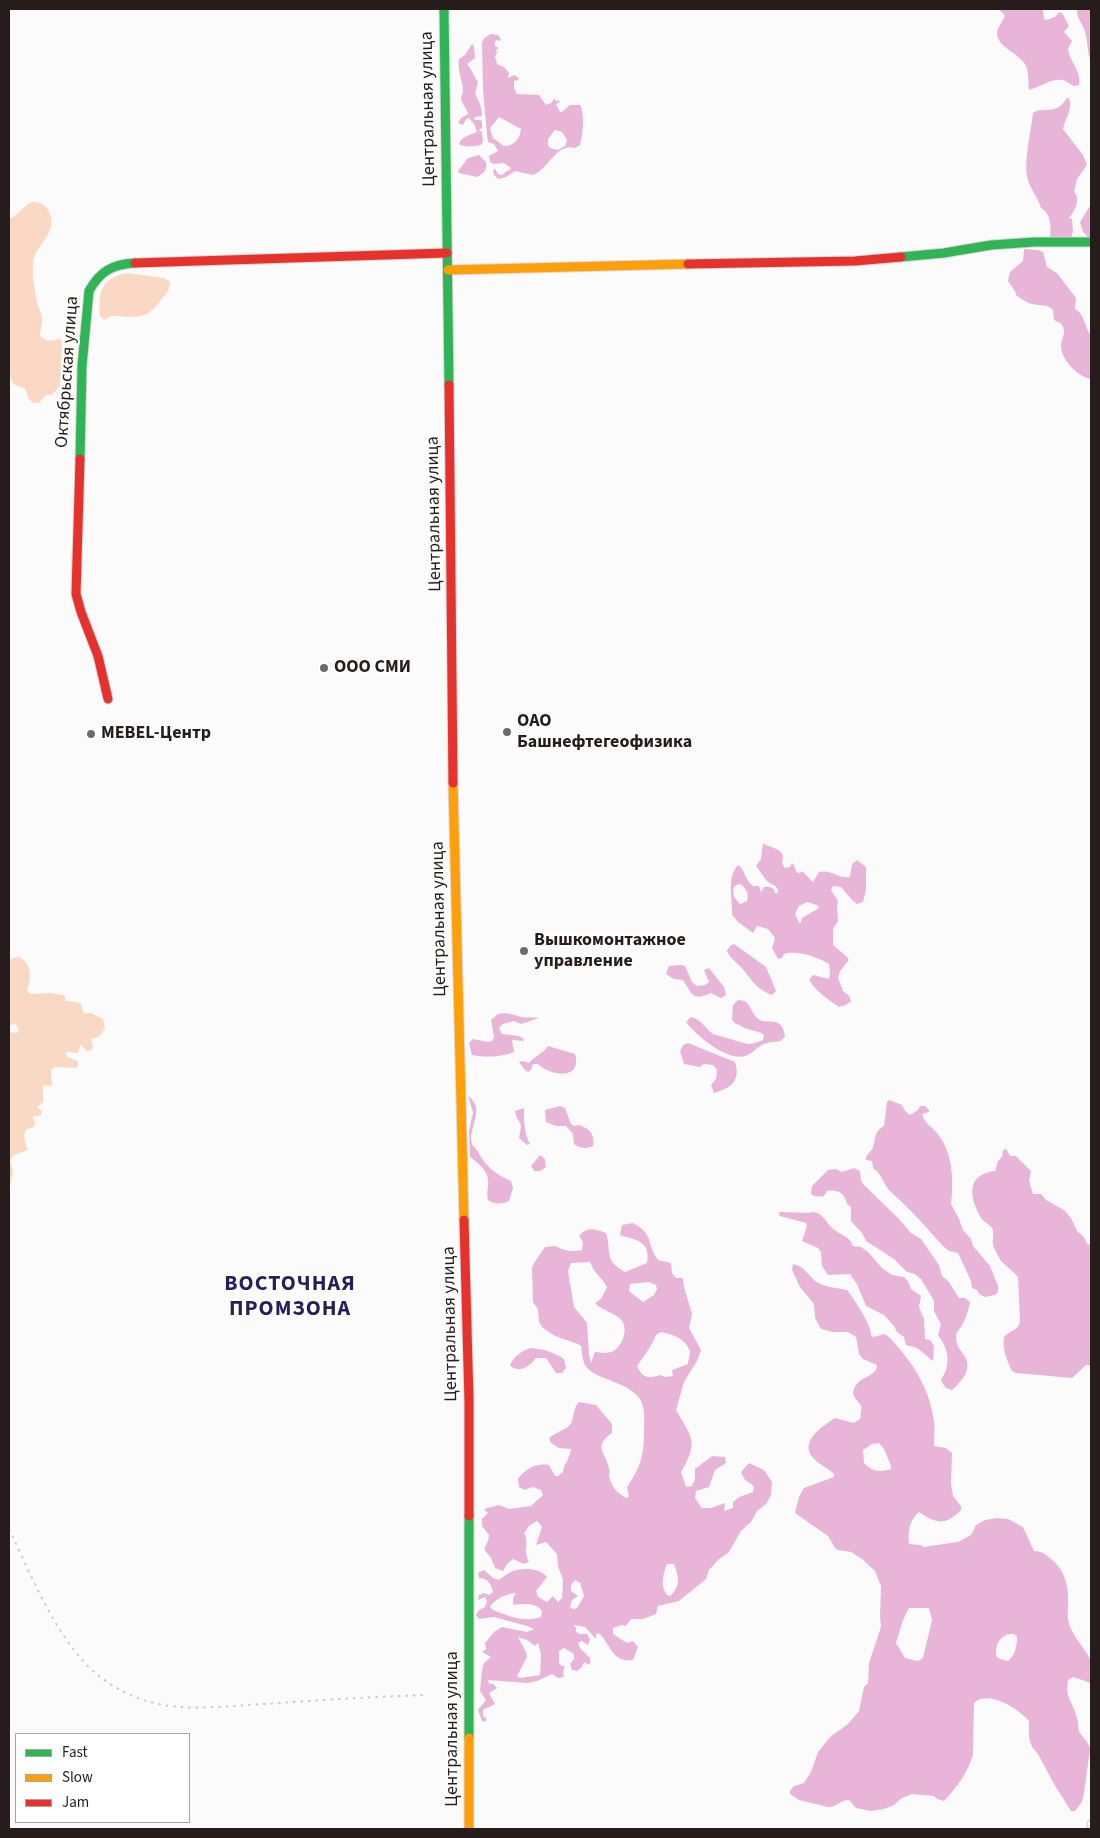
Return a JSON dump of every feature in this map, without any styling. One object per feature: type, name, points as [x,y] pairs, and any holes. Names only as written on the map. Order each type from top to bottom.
[{"type":"street","name":"Центральная улица","points":[[444,9],[454,832],[469,1401],[469,1829]]},
{"type":"street","points":[[448,270],[593,265],[847,261],[944,253],[991,245],[1035,242],[1091,242]]},
{"type":"street","name":"Октябрьская улица","points":[[108,699],[103,672],[94,644],[79,609],[76,594],[82,366],[88,300],[94,280],[114,266],[131,263],[447,254]]},
{"type":"street","points":[[1091,1824],[1091,1829]]},
{"type":"shaded area","points":[[998,9],[1043,9],[1044,19],[1046,20],[1055,17],[1059,12],[1062,13],[1069,26],[1064,32],[1072,41],[1068,49],[1079,76],[1079,85],[1074,86],[1059,80],[1050,81],[1029,90],[1026,66],[998,38],[997,31],[1005,15]]},
{"type":"shaded area","points":[[1077,9],[1091,9],[1091,61],[1085,32]]},
{"type":"shaded area","points":[[491,34],[498,35],[501,39],[495,42],[495,46],[499,48],[496,50],[495,56],[497,64],[504,67],[509,73],[508,78],[514,75],[519,78],[514,81],[514,88],[517,94],[539,95],[546,105],[555,98],[556,102],[558,100],[560,102],[556,104],[560,112],[570,105],[580,105],[582,109],[583,125],[580,145],[575,148],[568,147],[563,149],[544,168],[533,175],[515,171],[506,177],[498,179],[494,175],[493,170],[495,169],[498,174],[502,175],[511,168],[504,163],[494,164],[490,162],[489,156],[498,151],[494,144],[488,142],[487,135],[483,90],[482,43],[484,38]],"holes":[[[499,117],[521,129],[518,138],[511,145],[504,146],[493,138],[490,128]],[[555,130],[562,132],[567,140],[565,146],[558,150],[550,148],[548,145],[548,139]]]},
{"type":"shaded area","points":[[472,44],[474,46],[475,58],[467,64],[478,82],[475,94],[480,104],[482,116],[475,117],[474,120],[482,121],[482,128],[479,130],[482,132],[483,141],[481,145],[467,146],[459,144],[460,141],[464,137],[477,132],[469,118],[466,119],[463,125],[458,123],[461,118],[468,114],[461,99],[463,91],[459,72],[459,59],[465,55]]},
{"type":"shaded area","points":[[1069,98],[1070,106],[1063,129],[1083,155],[1087,165],[1077,179],[1074,192],[1077,201],[1075,209],[1069,218],[1072,219],[1073,231],[1071,239],[1050,239],[1049,218],[1041,208],[1028,180],[1026,169],[1027,154],[1033,113],[1054,109],[1063,104]]},
{"type":"shaded area","points":[[479,155],[486,162],[483,173],[477,177],[459,173],[458,171],[468,158]]},
{"type":"shaded area","points":[[31,202],[43,204],[51,218],[49,231],[38,249],[33,263],[35,293],[42,317],[40,336],[50,341],[60,338],[62,343],[60,386],[52,395],[46,395],[39,403],[31,401],[25,389],[12,382],[9,362],[9,219]]},
{"type":"shaded area","points":[[1091,204],[1091,240],[1083,232],[1080,222]]},
{"type":"shaded area","points":[[1024,249],[1043,252],[1047,267],[1057,273],[1076,298],[1075,309],[1083,317],[1091,335],[1091,379],[1081,375],[1071,367],[1064,357],[1061,346],[1064,330],[1062,324],[1054,320],[1053,310],[1047,306],[1031,304],[1021,299],[1016,295],[1008,281],[1010,272],[1023,261]]},
{"type":"shaded area","points":[[127,273],[164,278],[170,282],[170,285],[166,294],[146,314],[136,317],[112,316],[104,320],[100,316],[100,300],[103,288],[118,275]]},
{"type":"shaded area","points":[[763,843],[781,851],[782,863],[785,868],[790,867],[792,863],[796,872],[800,873],[802,871],[813,882],[819,872],[824,871],[842,877],[850,877],[852,864],[857,860],[866,867],[866,890],[863,902],[857,904],[841,887],[833,886],[831,890],[838,901],[838,921],[833,929],[833,945],[849,960],[840,971],[838,978],[843,991],[849,996],[851,1001],[846,1005],[839,1007],[819,992],[809,980],[813,975],[829,979],[829,964],[813,957],[795,953],[784,954],[782,958],[778,959],[772,948],[775,938],[768,929],[757,926],[753,933],[732,915],[731,882],[734,870],[738,865],[750,883],[753,886],[759,886],[761,892],[764,887],[770,887],[774,889],[775,893],[778,893],[776,887],[767,881],[756,866],[761,859]],"holes":[[[740,884],[748,893],[747,901],[740,904],[734,897],[733,889],[736,885]],[[807,902],[817,905],[819,908],[802,918],[800,924],[795,914],[799,906]]]},
{"type":"shaded area","points":[[734,944],[766,967],[776,991],[772,995],[757,986],[730,956],[727,951]]},
{"type":"shaded area","points":[[19,957],[29,967],[30,977],[27,991],[31,994],[48,993],[64,995],[66,1001],[81,1004],[84,1014],[91,1013],[103,1019],[105,1028],[100,1036],[91,1039],[92,1050],[86,1051],[81,1044],[78,1053],[66,1052],[67,1057],[78,1061],[78,1067],[55,1067],[51,1070],[52,1086],[44,1085],[43,1102],[37,1107],[42,1111],[41,1115],[33,1117],[34,1127],[26,1130],[24,1135],[28,1150],[14,1155],[10,1160],[13,1171],[9,1191],[9,1032],[17,1033],[19,1030],[15,1023],[13,1025],[9,1024],[9,962],[12,958]]},
{"type":"shaded area","points":[[669,966],[685,966],[692,982],[697,986],[705,985],[709,982],[704,970],[709,968],[724,987],[726,995],[721,998],[711,993],[699,997],[693,995],[683,980],[674,979],[666,974]]},
{"type":"shaded area","points":[[738,1000],[745,1001],[757,1018],[780,1025],[785,1036],[781,1041],[764,1044],[745,1056],[737,1057],[712,1046],[686,1022],[691,1017],[701,1022],[713,1034],[748,1044],[763,1040],[764,1035],[762,1033],[745,1028],[732,1020],[733,1005]]},
{"type":"shaded area","points":[[504,1013],[539,1018],[521,1024],[514,1021],[503,1024],[499,1028],[502,1034],[519,1036],[524,1039],[523,1041],[512,1040],[514,1052],[493,1056],[472,1055],[469,1043],[473,1039],[492,1041],[494,1037],[491,1020],[498,1014]]},
{"type":"shaded area","points":[[688,1043],[735,1062],[737,1074],[733,1083],[725,1089],[714,1093],[711,1085],[716,1079],[717,1070],[713,1065],[704,1064],[700,1067],[684,1064],[680,1051],[683,1045]]},
{"type":"shaded area","points":[[548,1046],[575,1054],[576,1063],[574,1069],[563,1074],[549,1071],[538,1064],[533,1064],[531,1070],[528,1072],[525,1070],[519,1062],[529,1063]]},
{"type":"shaded area","points":[[468,1096],[476,1107],[471,1138],[472,1144],[483,1161],[491,1169],[511,1181],[513,1188],[509,1201],[496,1203],[488,1200],[486,1172],[470,1157],[469,1131],[473,1112]]},
{"type":"shaded area","points":[[889,1100],[902,1105],[910,1115],[918,1110],[920,1106],[925,1106],[929,1110],[929,1112],[922,1114],[923,1117],[942,1140],[949,1157],[952,1176],[951,1204],[973,1246],[990,1266],[998,1286],[998,1292],[995,1295],[985,1297],[972,1288],[971,1281],[958,1253],[949,1251],[943,1246],[888,1189],[873,1168],[872,1161],[866,1160],[877,1132],[884,1126],[887,1102]]},
{"type":"shaded area","points":[[560,1106],[565,1108],[571,1124],[574,1126],[579,1125],[589,1130],[593,1138],[593,1146],[579,1147],[574,1144],[573,1134],[566,1126],[556,1126],[546,1122],[545,1110]]},
{"type":"shaded area","points":[[524,1108],[525,1131],[530,1144],[527,1145],[519,1138],[521,1124],[515,1111]]},
{"type":"shaded area","points":[[1006,1149],[1010,1156],[1016,1156],[1031,1171],[1029,1181],[1033,1194],[1041,1194],[1046,1200],[1064,1210],[1087,1244],[1091,1245],[1091,1365],[1086,1365],[1072,1378],[1016,1373],[1012,1371],[1005,1354],[1004,1337],[1018,1327],[1020,1322],[1018,1277],[1000,1260],[993,1245],[992,1228],[981,1218],[974,1202],[973,1188],[979,1177],[995,1171],[998,1161],[1002,1157],[1003,1150]]},
{"type":"shaded area","points":[[540,1155],[545,1159],[546,1167],[540,1171],[534,1171],[531,1166]]},
{"type":"shaded area","points":[[854,1168],[860,1171],[861,1181],[864,1185],[911,1233],[921,1239],[939,1265],[942,1276],[949,1282],[959,1298],[965,1298],[970,1302],[956,1337],[958,1346],[966,1359],[967,1369],[963,1378],[952,1390],[946,1388],[941,1381],[946,1371],[948,1360],[943,1343],[938,1335],[941,1324],[934,1311],[934,1301],[921,1279],[915,1274],[907,1272],[894,1259],[866,1241],[862,1233],[851,1221],[851,1207],[840,1193],[827,1191],[824,1196],[820,1197],[811,1194],[812,1186],[828,1170],[836,1169],[842,1172]]},
{"type":"shaded area","points":[[780,1212],[811,1212],[819,1214],[848,1239],[853,1246],[861,1247],[868,1252],[882,1268],[892,1275],[904,1277],[911,1289],[921,1296],[919,1307],[924,1319],[925,1339],[930,1340],[934,1346],[933,1361],[917,1348],[906,1345],[904,1337],[897,1332],[884,1315],[866,1306],[857,1284],[850,1274],[828,1275],[822,1266],[821,1252],[818,1248],[802,1241],[807,1226],[806,1223],[780,1216]]},
{"type":"shaded area","points":[[633,1223],[640,1227],[647,1236],[658,1260],[671,1263],[672,1273],[676,1278],[683,1278],[692,1314],[689,1328],[701,1350],[697,1361],[684,1382],[676,1410],[686,1427],[692,1446],[687,1462],[681,1472],[686,1487],[692,1486],[695,1479],[695,1469],[712,1456],[725,1457],[726,1463],[715,1470],[709,1487],[696,1491],[695,1498],[702,1508],[711,1508],[725,1503],[724,1511],[733,1508],[733,1502],[739,1497],[753,1492],[754,1486],[745,1480],[741,1472],[749,1463],[764,1470],[772,1482],[771,1495],[766,1504],[757,1511],[751,1522],[741,1531],[729,1552],[709,1570],[706,1579],[679,1601],[658,1606],[656,1614],[643,1619],[631,1619],[626,1626],[622,1625],[613,1628],[613,1634],[627,1643],[633,1641],[638,1647],[633,1660],[621,1659],[616,1656],[599,1633],[596,1634],[596,1639],[585,1627],[574,1625],[579,1634],[587,1634],[590,1639],[588,1645],[582,1641],[578,1643],[580,1648],[590,1658],[590,1665],[584,1662],[577,1671],[572,1670],[570,1664],[574,1659],[574,1654],[564,1648],[559,1651],[559,1664],[565,1667],[563,1671],[564,1677],[558,1678],[552,1674],[537,1681],[527,1683],[488,1680],[489,1684],[493,1684],[497,1688],[489,1693],[495,1704],[483,1710],[483,1716],[487,1719],[485,1722],[482,1721],[478,1710],[486,1700],[480,1691],[482,1670],[484,1663],[491,1657],[482,1652],[486,1649],[485,1643],[494,1632],[502,1627],[527,1632],[534,1629],[494,1617],[479,1619],[476,1615],[479,1610],[485,1607],[487,1601],[485,1597],[478,1600],[479,1595],[484,1593],[489,1595],[493,1592],[488,1582],[479,1578],[478,1573],[484,1570],[498,1580],[513,1571],[529,1569],[540,1571],[547,1577],[536,1591],[538,1597],[547,1602],[553,1596],[558,1602],[562,1598],[563,1580],[558,1566],[557,1554],[546,1542],[536,1545],[542,1527],[537,1521],[529,1526],[524,1533],[529,1562],[524,1564],[513,1559],[503,1571],[495,1568],[491,1558],[484,1549],[489,1535],[482,1526],[482,1519],[488,1513],[484,1509],[499,1505],[509,1509],[531,1506],[543,1495],[541,1490],[533,1487],[524,1490],[519,1487],[518,1478],[529,1469],[540,1465],[549,1465],[555,1476],[563,1472],[571,1449],[559,1448],[551,1443],[549,1438],[570,1425],[575,1408],[579,1402],[596,1405],[612,1424],[612,1433],[603,1442],[602,1449],[609,1469],[611,1483],[626,1498],[629,1497],[627,1487],[640,1462],[643,1448],[644,1420],[640,1399],[627,1388],[589,1370],[584,1363],[581,1346],[555,1336],[543,1328],[539,1322],[538,1309],[533,1302],[532,1268],[545,1247],[556,1246],[568,1251],[582,1250],[583,1242],[579,1236],[585,1231],[595,1230],[606,1233],[611,1259],[618,1268],[625,1272],[647,1263],[647,1250],[644,1246],[637,1240],[620,1235],[622,1225]],"holes":[[[590,1262],[607,1287],[601,1299],[595,1303],[616,1316],[624,1324],[624,1336],[618,1347],[608,1353],[595,1352],[591,1363],[587,1323],[574,1307],[568,1271],[571,1263]],[[649,1282],[656,1285],[657,1289],[654,1295],[643,1302],[629,1291],[630,1284]],[[661,1332],[682,1340],[690,1352],[688,1364],[672,1370],[673,1376],[665,1377],[660,1375],[649,1377],[641,1373],[637,1366],[654,1339]],[[667,1564],[674,1564],[678,1581],[676,1589],[670,1596],[667,1595],[663,1588],[664,1572]],[[575,1580],[580,1583],[584,1596],[577,1608],[573,1609],[570,1607],[572,1600],[578,1596],[571,1591],[571,1585]],[[516,1593],[513,1598],[513,1605],[529,1604],[536,1606],[542,1611],[541,1617],[534,1619],[516,1618],[493,1610],[490,1607],[498,1599]],[[518,1637],[527,1640],[535,1646],[538,1643],[541,1654],[540,1675],[520,1678],[517,1676],[527,1657]]]},
{"type":"shaded area","points":[[793,1264],[797,1265],[819,1283],[847,1290],[865,1318],[871,1335],[873,1337],[885,1334],[890,1338],[913,1367],[929,1398],[934,1422],[934,1446],[946,1448],[952,1453],[951,1484],[953,1496],[961,1506],[961,1510],[950,1519],[941,1522],[919,1512],[910,1526],[909,1544],[921,1545],[923,1547],[958,1542],[971,1535],[976,1525],[985,1520],[1008,1519],[1023,1527],[1034,1551],[1041,1552],[1047,1556],[1056,1563],[1063,1573],[1068,1591],[1069,1623],[1090,1658],[1091,1663],[1091,1683],[1073,1677],[1068,1680],[1067,1687],[1068,1696],[1078,1720],[1079,1731],[1090,1749],[1082,1802],[1075,1811],[1071,1811],[1032,1747],[1029,1738],[1029,1721],[1011,1706],[995,1699],[987,1698],[980,1699],[974,1703],[973,1755],[961,1780],[944,1801],[934,1796],[912,1794],[902,1798],[894,1805],[871,1811],[856,1808],[849,1800],[828,1807],[799,1800],[790,1794],[794,1786],[804,1783],[811,1772],[818,1752],[830,1737],[848,1724],[859,1711],[864,1687],[868,1683],[869,1663],[881,1627],[881,1586],[875,1571],[851,1552],[835,1548],[828,1536],[795,1513],[799,1497],[804,1488],[834,1477],[834,1474],[817,1462],[810,1454],[810,1442],[813,1436],[835,1418],[854,1423],[860,1419],[861,1407],[853,1394],[854,1388],[857,1383],[873,1373],[877,1365],[863,1359],[859,1354],[856,1337],[848,1332],[833,1332],[821,1329],[815,1318],[814,1304],[800,1287],[792,1270]],"holes":[[[879,1443],[884,1449],[891,1469],[876,1470],[864,1463],[863,1450],[872,1444]],[[909,1608],[929,1608],[932,1620],[923,1658],[918,1661],[905,1658],[896,1643]],[[1014,1634],[1017,1637],[1015,1650],[1008,1661],[996,1656],[998,1642],[1005,1636]]]},
{"type":"shaded area","points":[[531,1348],[548,1351],[564,1359],[566,1368],[562,1373],[556,1373],[546,1358],[536,1358],[531,1364],[521,1369],[510,1366],[518,1354]]},
{"type":"railway","points":[[9,1529],[42,1598],[71,1647],[99,1676],[137,1698],[158,1704],[197,1708],[426,1695]]},
{"type":"traffic: fast","points":[[444,9],[449,385]]},
{"type":"traffic: fast","points":[[901,257],[944,253],[991,245],[1035,242],[1091,242]]},
{"type":"traffic: fast","points":[[80,459],[82,366],[89,291],[98,278],[108,270],[120,265],[135,263]]},
{"type":"traffic: fast","points":[[469,1516],[469,1738]]},
{"type":"traffic: slow","points":[[448,270],[688,264]]},
{"type":"traffic: slow","points":[[453,783],[464,1220]]},
{"type":"traffic: slow","points":[[469,1738],[469,1829]]},
{"type":"traffic: jam","points":[[135,263],[447,253]]},
{"type":"traffic: jam","points":[[688,264],[855,261],[901,257]]},
{"type":"traffic: jam","points":[[449,385],[453,783]]},
{"type":"traffic: jam","points":[[80,459],[76,594],[98,656],[108,699]]},
{"type":"traffic: jam","points":[[464,1220],[469,1401],[469,1516]]},
{"type":"place","name":"ООО СМИ","points":[[324,668]]},
{"type":"place","name":"ОАО Башнефтегеофизика","points":[[507,732]]},
{"type":"place","name":"MEBEL-Центр","points":[[91,734]]},
{"type":"place","name":"Вышкомонтажное управление","points":[[524,951]]},
{"type":"district","name":"ВОСТОЧНАЯ ПРОМЗОНА","points":[[290,1298]]}]
